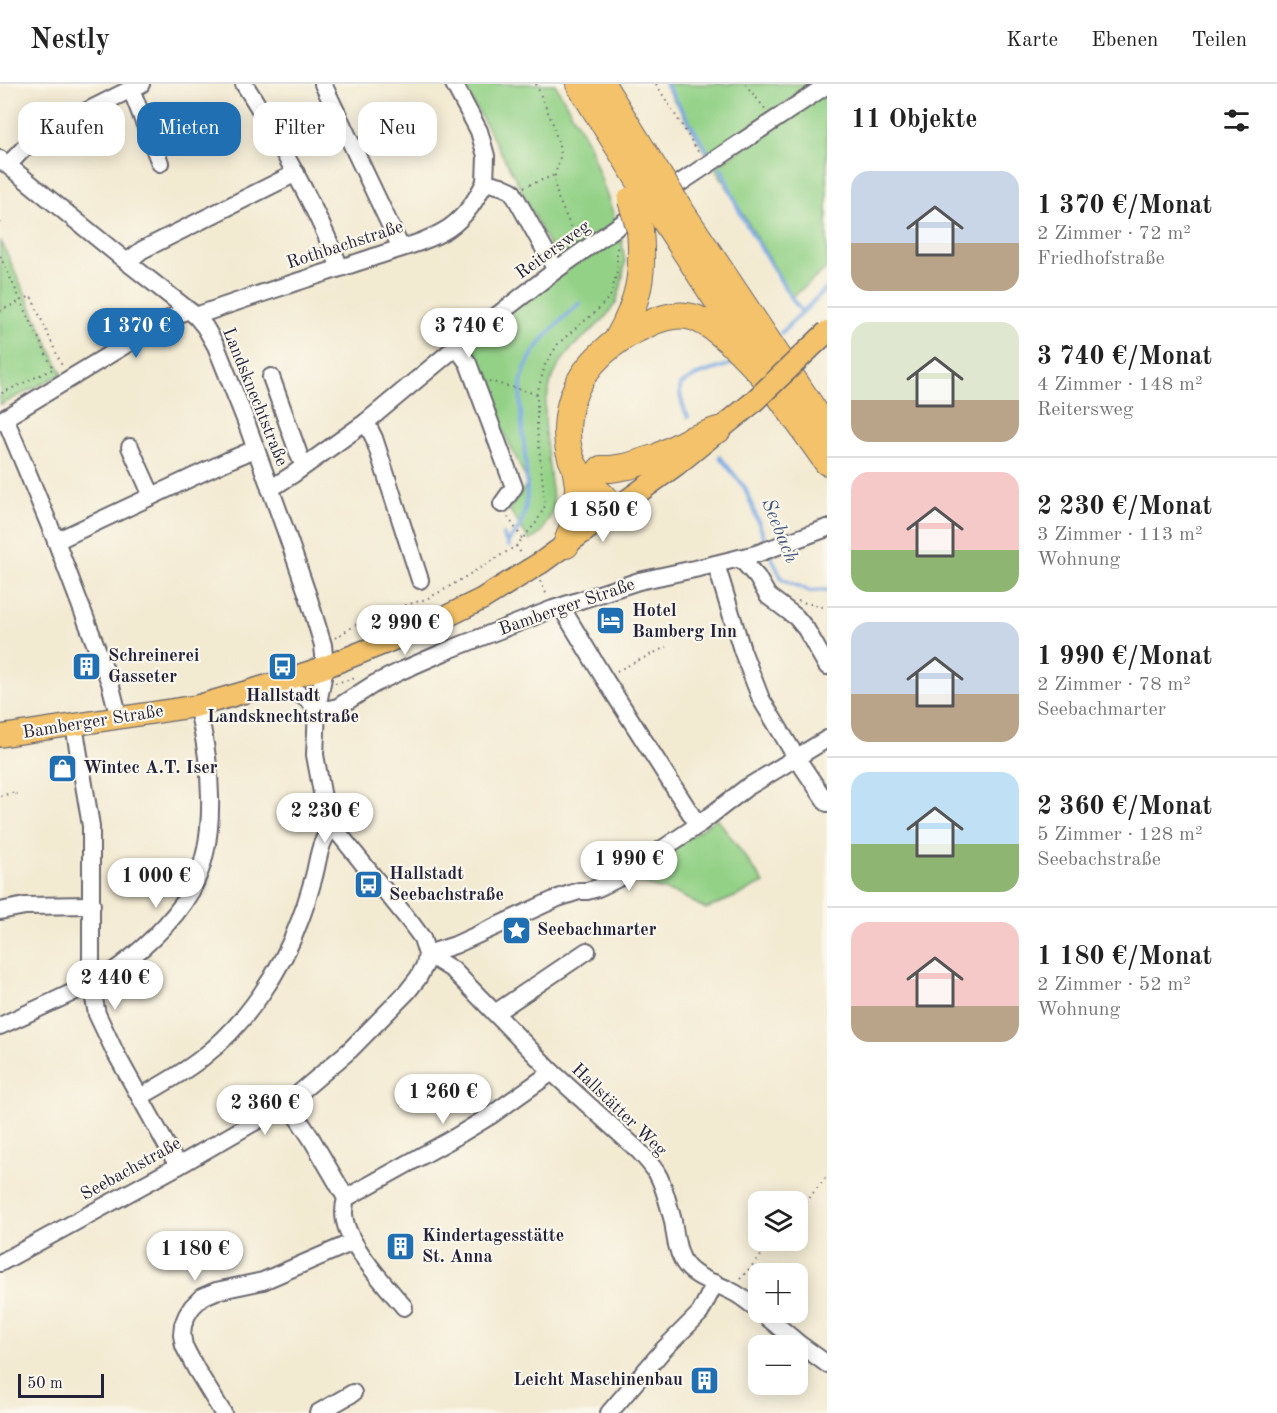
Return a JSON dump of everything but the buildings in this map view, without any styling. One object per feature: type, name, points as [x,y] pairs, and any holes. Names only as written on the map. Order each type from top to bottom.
[{"type":"highway","points":[[579,84],[645,188],[671,214],[825,427]]},
{"type":"highway","points":[[602,84],[645,188],[628,229],[642,253],[641,277],[635,304],[617,340]]},
{"type":"highway","points":[[671,214],[772,385],[827,462]]},
{"type":"highway","points":[[566,545],[577,515],[578,485],[567,439],[571,400],[583,376],[601,354],[617,340],[663,318],[690,316],[704,321],[715,329],[772,385]]},
{"type":"highway","points":[[569,413],[578,444],[614,480],[623,505]]},
{"type":"highway","points":[[601,469],[629,466],[657,457],[690,440],[718,430]]},
{"type":"highway","points":[[575,467],[599,493],[623,505]]},
{"type":"main road","name":"Bamberger Straße","points":[[0,736],[197,706],[325,667],[429,625],[483,598],[535,566],[623,505],[751,404],[827,332]]},
{"type":"street","points":[[244,84],[296,173],[340,268]]},
{"type":"street","points":[[323,84],[400,248]]},
{"type":"street","points":[[454,84],[479,130],[486,156],[485,182],[512,191],[555,270]]},
{"type":"street","name":"Reitersweg","points":[[270,489],[366,422],[456,347],[555,270],[590,246],[628,229],[706,165],[827,85]]},
{"type":"street","points":[[4,162],[53,128],[136,86],[160,163]]},
{"type":"street","name":"Landsknechtstraße","points":[[4,162],[192,313],[205,327],[216,346],[308,596],[323,645],[325,667]]},
{"type":"street","points":[[127,262],[142,250],[296,173]]},
{"type":"street","name":"Rothbachstraße","points":[[3,420],[163,322],[340,268],[448,229],[465,215],[485,182]]},
{"type":"street","points":[[456,347],[468,363],[473,375],[514,487],[502,504]]},
{"type":"street","points":[[271,377],[298,455],[304,466]]},
{"type":"street","points":[[3,420],[56,542],[110,683],[119,718]]},
{"type":"street","points":[[366,422],[374,438],[420,580]]},
{"type":"street","points":[[130,447],[152,496]]},
{"type":"street","points":[[56,542],[227,460],[255,449]]},
{"type":"street","name":"Bamberger Straße","points":[[317,709],[338,707],[374,684],[429,658],[561,607],[639,581],[768,550],[827,528]]},
{"type":"street","points":[[740,558],[757,577],[768,596],[796,617],[806,629],[827,666]]},
{"type":"street","points":[[716,564],[742,650],[761,699],[796,758],[827,803]]},
{"type":"street","points":[[561,607],[698,825]]},
{"type":"street","points":[[325,667],[317,709],[315,755],[324,803],[334,826],[422,938],[427,954],[453,970],[552,1072],[452,1140],[346,1198],[343,1208],[345,1223],[353,1242],[404,1308]]},
{"type":"street","points":[[273,684],[301,694],[317,709]]},
{"type":"street","points":[[0,1026],[91,984],[127,961],[158,933],[191,890],[202,865],[208,836],[209,791],[206,755],[197,706]]},
{"type":"street","points":[[74,725],[91,826],[91,984],[98,1014],[115,1052],[178,1166]]},
{"type":"street","points":[[427,954],[455,945],[558,898],[598,888],[612,881],[698,825],[746,788],[827,739]]},
{"type":"street","points":[[140,1097],[203,1057],[223,1040],[259,997],[286,955],[300,920],[321,845],[327,833],[334,826]]},
{"type":"street","points":[[0,911],[25,906],[92,905]]},
{"type":"street","points":[[495,1013],[587,951]]},
{"type":"street","name":"Seebachstraße","points":[[0,1263],[178,1166],[287,1102],[334,1064],[407,992],[425,965],[427,954]]},
{"type":"street","name":"Hallstätter Weg","points":[[552,1072],[639,1151],[659,1176],[684,1262],[694,1272],[748,1301]]},
{"type":"street","points":[[287,1102],[346,1198]]},
{"type":"street","points":[[223,1413],[184,1346],[183,1325],[192,1307],[202,1298],[216,1291],[263,1281],[353,1242]]},
{"type":"street","points":[[609,1413],[722,1287]]},
{"type":"street","name":"Hallstätter Weg","points":[[773,1323],[827,1364]]},
{"type":"street","points":[[325,1411],[353,1392]]},
{"type":"path","points":[[536,84],[553,124],[561,154],[555,175],[558,198],[570,225],[590,246]]},
{"type":"path","points":[[656,84],[706,165]]},
{"type":"path","points":[[745,84],[774,120]]},
{"type":"path","points":[[512,191],[555,175]]},
{"type":"path","points":[[0,256],[53,369],[0,394]]},
{"type":"path","points":[[0,310],[31,296],[69,380]]},
{"type":"path","points":[[473,375],[537,394]]},
{"type":"path","points":[[515,529],[523,540]]},
{"type":"path","points":[[323,645],[370,616],[426,599],[442,591],[516,546]]},
{"type":"path","points":[[791,599],[827,608]]},
{"type":"path","points":[[604,678],[666,647]]},
{"type":"path","points":[[0,796],[16,792],[18,799]]},
{"type":"path","points":[[808,1200],[827,1176]]},
{"type":"path","points":[[722,1287],[763,1251]]},
{"type":"green space","points":[[463,84],[555,84],[588,142],[621,236],[625,262],[616,303],[603,320],[572,348],[560,363],[551,381],[545,406],[545,432],[554,509],[541,533],[530,541],[509,509],[528,483],[462,344],[561,269],[519,185]]},
{"type":"green space","points":[[664,84],[814,84],[707,154]]},
{"type":"green space","points":[[827,91],[827,268],[792,297],[715,167]]},
{"type":"green space","points":[[0,239],[62,374],[0,405]]},
{"type":"green space","points":[[717,818],[764,883],[706,909],[680,895],[629,880]]},
{"type":"waterway","points":[[666,84],[707,151]]},
{"type":"waterway","points":[[721,168],[742,217],[802,312]]},
{"type":"waterway","name":"Seebach","points":[[781,333],[827,288]]},
{"type":"waterway","points":[[507,542],[519,528],[525,510],[527,489],[520,398],[522,379],[538,347],[580,303]]},
{"type":"waterway","name":"Seebach","points":[[688,417],[681,401],[680,385],[697,375],[734,363]]},
{"type":"waterway","name":"Seebach","points":[[720,457],[745,488],[767,545]]},
{"type":"waterway","points":[[503,535],[509,546]]},
{"type":"waterway","name":"Seebach","points":[[769,552],[782,579],[810,591],[827,590]]},
{"type":"place","name":"Hotel Bamberg Inn","points":[[611,621]]},
{"type":"place","name":"Schreinerei Gasseter","points":[[87,666]]},
{"type":"place","name":"Hallstadt Landsknechtstraße","points":[[283,667]]},
{"type":"place","name":"Wintec A.T. Iser","points":[[62,768]]},
{"type":"place","name":"Hallstadt Seebachstraße","points":[[368,884]]},
{"type":"place","name":"Seebachmarter","points":[[516,930]]},
{"type":"place","name":"Kindertagesstätte St. Anna","points":[[401,1246]]},
{"type":"place","name":"Leicht Maschinenbau","points":[[704,1380]]}]
